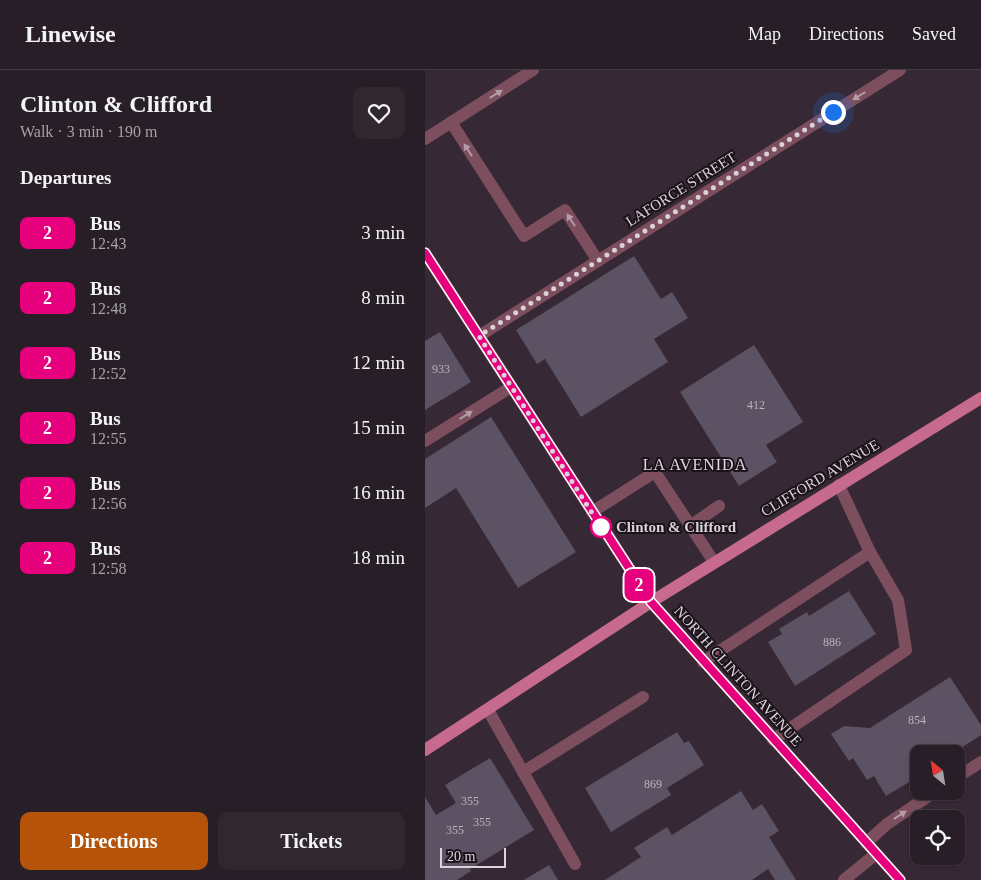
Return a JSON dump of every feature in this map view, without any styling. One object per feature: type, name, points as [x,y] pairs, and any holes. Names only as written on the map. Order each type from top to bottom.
[{"type":"main road","name":"CLIFFORD AVENUE","points":[[425,750],[488,710],[550,666],[714,562],[981,398]]},
{"type":"street","points":[[425,139],[533,70]]},
{"type":"street","name":"LAFORCE STREET","points":[[479,336],[901,70]]},
{"type":"street","points":[[451,122],[524,236],[565,210],[598,261]]},
{"type":"street","name":"NORTH CLINTON AVENUE","points":[[425,253],[651,602],[900,880]]},
{"type":"street","points":[[425,441],[511,387]]},
{"type":"street","points":[[592,512],[655,472],[714,562]]},
{"type":"street","points":[[773,740],[906,650],[898,600],[870,552],[839,485]]},
{"type":"street","points":[[690,526],[719,506]]},
{"type":"street","points":[[703,662],[870,552]]},
{"type":"street","points":[[523,772],[643,697]]},
{"type":"street","points":[[488,710],[575,864]]},
{"type":"street","points":[[965,772],[981,762]]},
{"type":"street","points":[[866,843],[887,824],[923,800]]},
{"type":"street","points":[[844,880],[877,854]]},
{"type":"building","points":[[634,256],[661,299],[672,292],[688,318],[654,339],[668,362],[581,417],[545,359],[537,364],[516,330]]},
{"type":"building","points":[[440,332],[471,382],[425,410],[425,341]]},
{"type":"building","points":[[754,345],[803,422],[766,445],[777,462],[739,486],[680,392]]},
{"type":"building","points":[[491,417],[576,552],[518,588],[456,488],[425,508],[425,459]]},
{"type":"building","points":[[849,591],[876,634],[795,686],[768,642],[782,634],[779,629],[807,612],[809,616]]},
{"type":"building","points":[[950,677],[981,725],[981,735],[965,745],[910,745],[910,781],[886,796],[874,776],[867,780],[853,758],[849,761],[831,734],[844,726],[870,728]]},
{"type":"building","points":[[677,732],[684,743],[689,741],[704,765],[667,788],[671,795],[611,832],[585,788]]},
{"type":"building","points":[[490,758],[534,830],[470,869],[471,871],[457,880],[425,880],[425,797],[436,815],[456,803],[445,785]]},
{"type":"building","points":[[741,791],[753,810],[762,804],[779,831],[769,837],[796,880],[775,880],[768,869],[752,880],[605,880],[641,857],[634,848],[667,827],[672,835]]},
{"type":"building","points":[[549,865],[558,880],[524,880]]},
{"type":"bus line","name":"2","points":[[425,253],[651,602],[691,649],[900,880]]},
{"type":"place","name":"Clinton & Clifford","points":[[601,527]]},
{"type":"district","name":"LA AVENIDA","points":[[695,464]]},
{"type":"route","points":[[601,527],[479,336],[833,112]]}]
